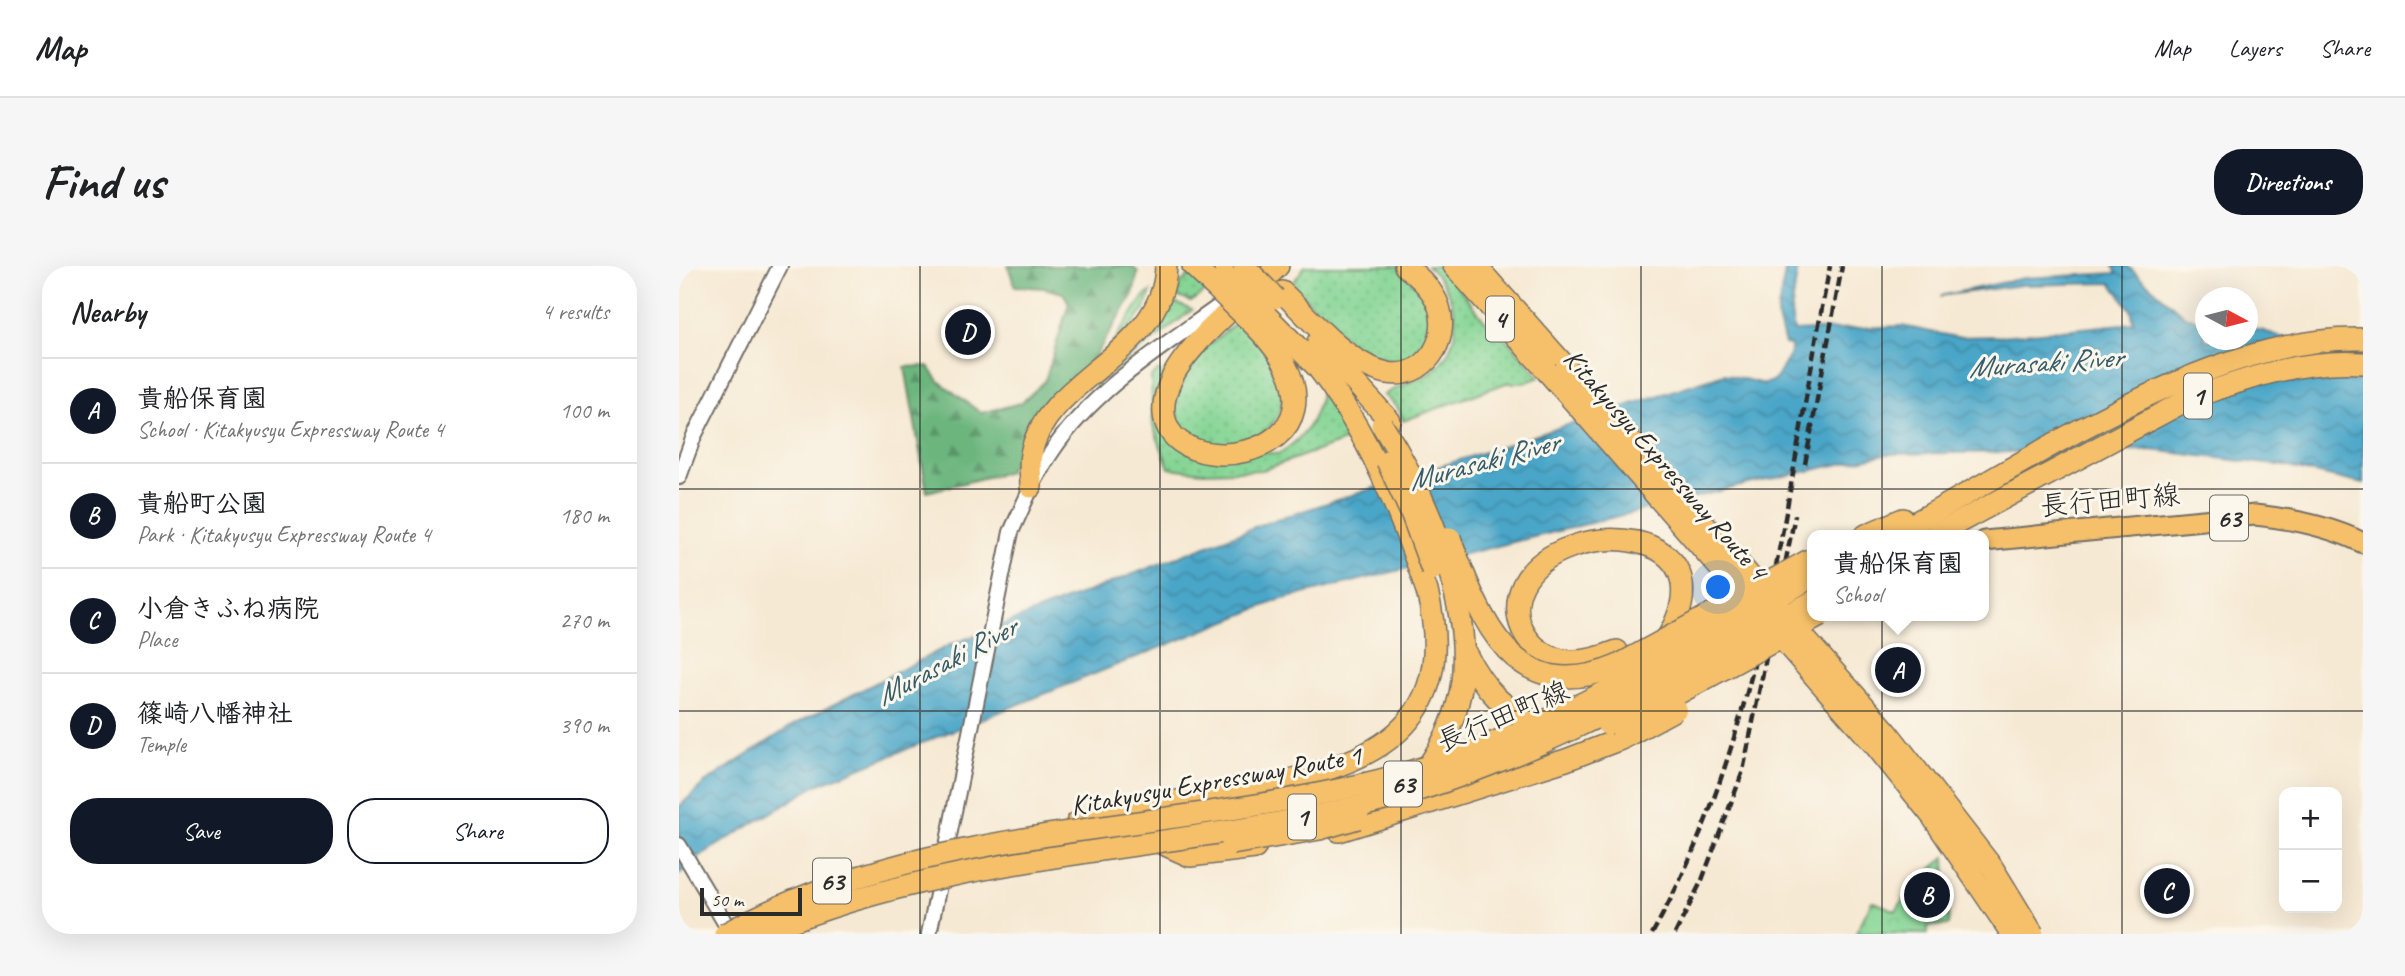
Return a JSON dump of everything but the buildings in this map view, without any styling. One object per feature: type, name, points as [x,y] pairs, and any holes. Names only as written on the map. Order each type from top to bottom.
[{"type":"highway","points":[[1031,487],[1030,455],[1038,433],[1062,402],[1128,343],[1148,320],[1164,286],[1166,266]]},
{"type":"highway","points":[[1193,266],[1223,272],[1267,305],[1349,376],[1402,490],[1473,668],[1503,705],[1532,722],[1569,729],[1587,728],[1624,718],[1668,699],[1812,621]]},
{"type":"highway","points":[[1256,266],[1267,305],[1274,346],[1288,366],[1294,388],[1291,411],[1280,432],[1262,446],[1228,456],[1197,452],[1180,441],[1169,425],[1165,406],[1171,380],[1198,345],[1276,266]]},
{"type":"highway","points":[[1223,272],[1267,305],[1339,345],[1364,363],[1388,373],[1411,371],[1430,359],[1441,338],[1442,327],[1434,296],[1405,266]]},
{"type":"highway","name":"Kitakyusyu Expressway Route 4","points":[[1454,266],[1556,369],[1888,733],[1992,867],[2033,934]]},
{"type":"highway","name":"Kitakyusyu Expressway Route 4","points":[[1476,266],[1556,369],[1932,816],[2012,934]]},
{"type":"highway","points":[[1267,305],[1315,364],[1428,481],[1472,594],[1489,629],[1514,657],[1545,675],[1580,678],[1617,666],[1807,568]]},
{"type":"highway","name":"1","points":[[1901,530],[2137,401],[2258,353],[2321,341],[2363,339]]},
{"type":"highway","name":"1","points":[[1944,530],[2154,416],[2231,384],[2293,368],[2363,363]]},
{"type":"highway","points":[[1876,530],[1954,493],[2089,421],[2137,401]]},
{"type":"highway","points":[[983,848],[1138,808],[1318,774],[1366,756],[1402,728],[1426,690],[1432,669],[1432,611],[1392,493],[1375,427]]},
{"type":"highway","points":[[760,934],[806,918],[912,892],[1320,830],[1367,815],[1407,790],[1424,773],[1450,729],[1457,708],[1464,661],[1459,615],[1436,539],[1415,483],[1375,427]]},
{"type":"highway","points":[[1968,530],[2048,474]]},
{"type":"highway","points":[[1566,721],[1625,684],[1662,647],[1675,622],[1680,612],[1683,583],[1673,561],[1650,545],[1621,540],[1584,544],[1546,559],[1532,571],[1518,601],[1521,630],[1529,643],[1555,658],[1584,660],[1617,651],[1675,622],[1764,578],[1807,566]]},
{"type":"highway","name":"Kitakyusyu Expressway Route 1","points":[[724,932],[801,896],[848,879],[983,848],[1301,798],[1433,765],[1506,737],[1649,669],[1807,568]]},
{"type":"highway","name":"Kitakyusyu Expressway Route 1","points":[[760,934],[807,914],[910,884],[1305,817],[1411,792],[1464,774],[1583,723],[1807,604]]},
{"type":"highway","points":[[1140,834],[1190,856],[1213,855],[1339,831],[1594,750],[1673,710],[1813,621]]},
{"type":"main road","name":"長行田町線","points":[[1989,541],[2255,515],[2292,519],[2328,528],[2363,543]]},
{"type":"main road","name":"長行田町線","points":[[724,932],[801,890],[858,873],[946,865],[1308,806],[1425,778],[1484,757],[1566,721],[1807,603]]},
{"type":"main road","name":"長行田町線","points":[[778,934],[946,865]]},
{"type":"street","points":[[679,477],[694,436],[780,266]]},
{"type":"street","points":[[929,934],[946,865],[1011,533],[1031,487],[1054,449],[1109,388],[1276,266]]},
{"type":"street","points":[[679,845],[715,905],[724,932]]},
{"type":"green space","points":[[1008,266],[1132,266],[1138,272],[1133,294],[1096,355],[1007,472],[927,492],[905,367],[928,366],[940,382],[981,413],[1021,403],[1045,381],[1069,303],[1063,293],[1044,288],[1015,286]]},
{"type":"green space","points":[[1305,266],[1400,266],[1430,304],[1434,324],[1427,345],[1419,353],[1397,360],[1384,359],[1360,349],[1329,323],[1292,284]]},
{"type":"green space","points":[[1427,266],[1441,266],[1493,331],[1507,340],[1540,377],[1524,383],[1506,383],[1403,421],[1398,408],[1384,395],[1433,370],[1444,359],[1455,332],[1452,303],[1438,277]]},
{"type":"green space","points":[[1194,271],[1210,288],[1191,302],[1176,296],[1181,283]]},
{"type":"green space","points":[[1151,292],[1144,311],[1107,351],[1144,296]]},
{"type":"green space","points":[[1173,302],[1192,310],[1096,385],[1094,382]]},
{"type":"green space","points":[[1241,319],[1280,364],[1282,390],[1279,413],[1267,430],[1249,441],[1229,446],[1209,444],[1191,436],[1179,421],[1177,390],[1196,358]]},
{"type":"green space","points":[[1159,370],[1165,377],[1170,439],[1278,454],[1296,441],[1308,427],[1317,409],[1322,388],[1353,438],[1263,470],[1203,472],[1169,468],[1153,426],[1151,377]]},
{"type":"green space","points":[[1945,857],[1949,925],[1928,926],[1928,934],[1856,933],[1872,901],[1896,911],[1910,889]]},
{"type":"water","name":"Murasaki River","points":[[1786,266],[1798,266],[1791,313],[1794,331],[1902,326],[1956,337],[2001,336],[2134,323],[2131,310],[2111,283],[2021,285],[1940,296],[2024,278],[2117,273],[2113,266],[2127,266],[2185,316],[2195,319],[2195,350],[2258,350],[2258,330],[2363,366],[2363,484],[2284,466],[2151,450],[1886,454],[1740,486],[1279,600],[817,785],[703,854],[679,874],[679,807],[703,784],[793,725],[950,645],[1260,525],[1724,374],[1764,384],[1775,380],[1789,357],[1791,345],[1785,344],[1777,315]]},
{"type":"railway","points":[[1652,934],[1691,856],[1722,775],[1747,692],[1784,522],[1830,266]]},
{"type":"railway","points":[[1805,464],[1842,266]]},
{"type":"railway","points":[[1675,934],[1702,880],[1743,771],[1795,515]]},
{"type":"place","name":"篠崎八幡神社","points":[[968,332]]},
{"type":"place","name":"貴船保育園","points":[[1898,670]]},
{"type":"place","name":"小倉きふね病院","points":[[2167,891]]},
{"type":"place","name":"貴船町公園","points":[[1927,895]]}]
